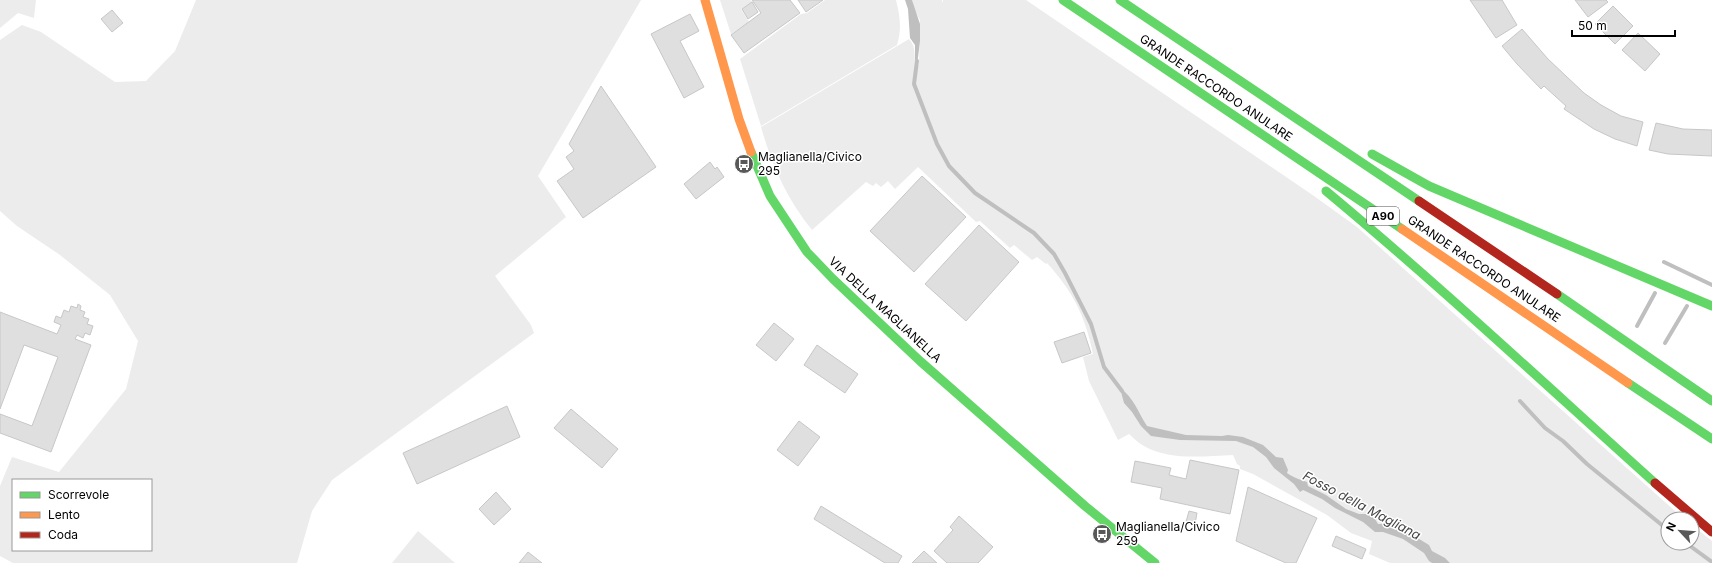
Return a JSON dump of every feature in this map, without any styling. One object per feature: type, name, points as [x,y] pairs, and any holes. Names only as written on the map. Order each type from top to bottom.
[{"type":"main road","name":"VIA DELLA MAGLIANELLA","points":[[705,0],[739,119],[761,179],[788,225],[807,252],[833,279],[920,361],[1085,506],[1155,563]]},
{"type":"main road","name":"GRANDE RACCORDO ANULARE","points":[[1063,0],[1712,439]]},
{"type":"main road","name":"GRANDE RACCORDO ANULARE","points":[[1120,0],[1566,300],[1712,401]]},
{"type":"main road","points":[[1297,119],[1336,134]]},
{"type":"main road","points":[[1366,150],[1429,186],[1712,306]]},
{"type":"main road","points":[[1296,157],[1313,178],[1333,198],[1386,241],[1671,498],[1712,532]]},
{"type":"shaded area","points":[[0,0],[36,0],[34,18],[18,13],[0,28]]},
{"type":"shaded area","points":[[196,0],[641,0],[538,176],[566,217],[495,276],[531,325],[534,333],[332,480],[312,511],[297,563],[13,563],[0,556],[0,486],[12,457],[59,472],[126,389],[138,341],[110,295],[60,255],[17,226],[0,211],[0,40],[22,25],[41,32],[115,82],[146,81],[175,51]]},
{"type":"shaded area","points":[[720,0],[750,0],[752,2],[741,9],[749,22],[731,34]]},
{"type":"shaded area","points":[[825,0],[896,0],[900,22],[900,33],[897,45],[761,126],[740,59],[801,14],[807,13]]},
{"type":"shaded area","points":[[905,0],[912,0],[920,24],[920,41],[917,66],[915,59],[915,45],[910,38],[908,9]]},
{"type":"shaded area","points":[[912,0],[942,0],[942,3],[943,0],[1026,0],[1314,196],[1357,227],[1675,511],[1660,511],[1660,551],[1700,551],[1700,531],[1712,541],[1712,563],[1390,563],[1369,554],[1372,541],[1351,533],[1327,515],[1253,474],[1240,469],[1240,466],[1237,464],[1233,455],[1199,457],[1176,456],[1154,451],[1142,445],[1129,434],[1118,440],[1089,381],[1083,357],[1093,354],[1090,340],[1077,305],[1064,284],[1047,263],[1046,264],[1037,257],[1032,260],[1014,245],[1010,248],[980,221],[976,222],[918,167],[895,189],[888,181],[881,187],[876,183],[873,186],[866,182],[812,230],[795,206],[781,182],[761,127],[909,39],[913,45],[916,66],[919,65],[920,20],[914,9]]},
{"type":"shaded area","points":[[1120,388],[1125,391],[1132,400],[1147,426],[1186,435],[1228,435],[1243,437],[1263,445],[1276,457],[1283,458],[1288,470],[1287,473],[1290,475],[1307,482],[1308,486],[1326,495],[1346,509],[1359,514],[1372,514],[1378,524],[1389,524],[1392,528],[1411,534],[1429,545],[1432,551],[1445,558],[1450,563],[1432,563],[1424,553],[1403,539],[1383,532],[1375,532],[1363,522],[1335,508],[1322,499],[1303,490],[1300,492],[1294,484],[1274,468],[1266,457],[1253,447],[1236,441],[1180,440],[1151,436],[1141,426],[1124,403]]},
{"type":"shaded area","points":[[418,531],[455,563],[392,563]]},
{"type":"building","points":[[752,0],[790,0],[800,13],[744,53],[731,35],[761,13]]},
{"type":"building","points":[[798,0],[823,0],[806,12]]},
{"type":"building","points":[[1470,0],[1502,0],[1517,25],[1496,38]]},
{"type":"building","points":[[1575,0],[1606,0],[1608,2],[1588,17]]},
{"type":"building","points":[[752,2],[758,12],[748,19],[742,9]]},
{"type":"building","points":[[1613,6],[1633,26],[1615,44],[1595,24]]},
{"type":"building","points":[[112,10],[123,23],[112,32],[101,19]]},
{"type":"building","points":[[690,14],[699,31],[680,41],[704,87],[684,98],[651,34]]},
{"type":"building","points":[[1522,29],[1548,59],[1584,93],[1601,105],[1621,116],[1643,122],[1637,146],[1615,139],[1594,129],[1564,109],[1566,106],[1544,86],[1541,89],[1502,46]]},
{"type":"building","points":[[1638,33],[1660,54],[1645,71],[1622,50]]},
{"type":"building","points":[[601,86],[656,167],[583,218],[557,181],[574,169],[566,157],[574,151],[569,144]]},
{"type":"building","points":[[1656,123],[1683,129],[1712,130],[1712,156],[1668,154],[1649,150]]},
{"type":"building","points":[[710,162],[715,169],[717,167],[724,177],[696,199],[684,184]]},
{"type":"building","points":[[922,176],[966,217],[914,272],[870,231]]},
{"type":"building","points":[[979,225],[1019,262],[966,321],[925,284]]},
{"type":"building","points":[[78,304],[81,306],[80,310],[85,312],[83,317],[89,319],[87,324],[93,326],[90,335],[85,333],[83,338],[77,335],[75,339],[91,345],[51,452],[0,433],[0,414],[32,426],[58,357],[24,345],[0,409],[0,312],[57,334],[61,325],[54,322],[56,316],[61,318],[64,310],[69,312],[71,306],[77,308]]},
{"type":"building","points":[[774,323],[794,339],[776,361],[756,345]]},
{"type":"building","points":[[1084,332],[1091,353],[1062,363],[1054,342]]},
{"type":"building","points":[[817,345],[858,374],[845,393],[804,365]]},
{"type":"building","points":[[507,406],[520,437],[417,484],[403,453]]},
{"type":"building","points":[[571,409],[618,449],[602,468],[554,428]]},
{"type":"building","points":[[799,421],[820,437],[798,466],[777,450]]},
{"type":"building","points":[[1190,460],[1239,470],[1230,514],[1160,499],[1162,488],[1131,482],[1135,461],[1171,468],[1169,475],[1186,479]]},
{"type":"building","points":[[1248,487],[1317,518],[1296,563],[1286,563],[1236,541]]},
{"type":"building","points":[[496,492],[511,509],[494,525],[479,509]]},
{"type":"building","points":[[821,506],[902,556],[898,563],[885,563],[814,519]]},
{"type":"building","points":[[1189,511],[1197,513],[1195,524],[1186,522]]},
{"type":"building","points":[[959,516],[993,547],[978,563],[947,563],[934,551],[953,530],[950,527]]},
{"type":"building","points":[[1336,536],[1366,549],[1362,559],[1332,546]]},
{"type":"building","points":[[924,551],[937,563],[912,563]]},
{"type":"building","points":[[528,552],[542,563],[519,563]]},
{"type":"waterway","name":"Fosso della Magliana","points":[[917,61],[914,84],[937,144],[949,166],[975,193],[1034,233],[1054,254],[1091,324],[1104,367],[1122,391]]},
{"type":"waterway","points":[[1664,262],[1712,285]]},
{"type":"waterway","points":[[1637,326],[1655,293]]},
{"type":"waterway","points":[[1665,343],[1687,306]]},
{"type":"waterway","points":[[1520,401],[1545,428],[1563,441],[1587,464],[1660,523]]},
{"type":"waterway","points":[[1697,551],[1712,562]]},
{"type":"traffic: fast","points":[[1063,0],[1402,229]]},
{"type":"traffic: fast","points":[[1120,0],[1419,201]]},
{"type":"traffic: fast","points":[[751,152],[770,196],[807,252],[833,279],[920,361],[1085,506],[1155,563]]},
{"type":"traffic: fast","points":[[1372,154],[1429,186],[1712,306]]},
{"type":"traffic: fast","points":[[1326,191],[1451,299],[1655,483]]},
{"type":"traffic: fast","points":[[1557,294],[1712,401]]},
{"type":"traffic: fast","points":[[1628,383],[1712,439]]},
{"type":"traffic: slow","points":[[705,0],[739,119],[751,152]]},
{"type":"traffic: slow","points":[[1402,229],[1628,383]]},
{"type":"traffic: jam","points":[[1419,201],[1557,294]]},
{"type":"traffic: jam","points":[[1655,483],[1712,532]]},
{"type":"place","name":"Maglianella/Civico 295","points":[[744,164]]},
{"type":"place","name":"Maglianella/Civico 259","points":[[1102,534]]}]
